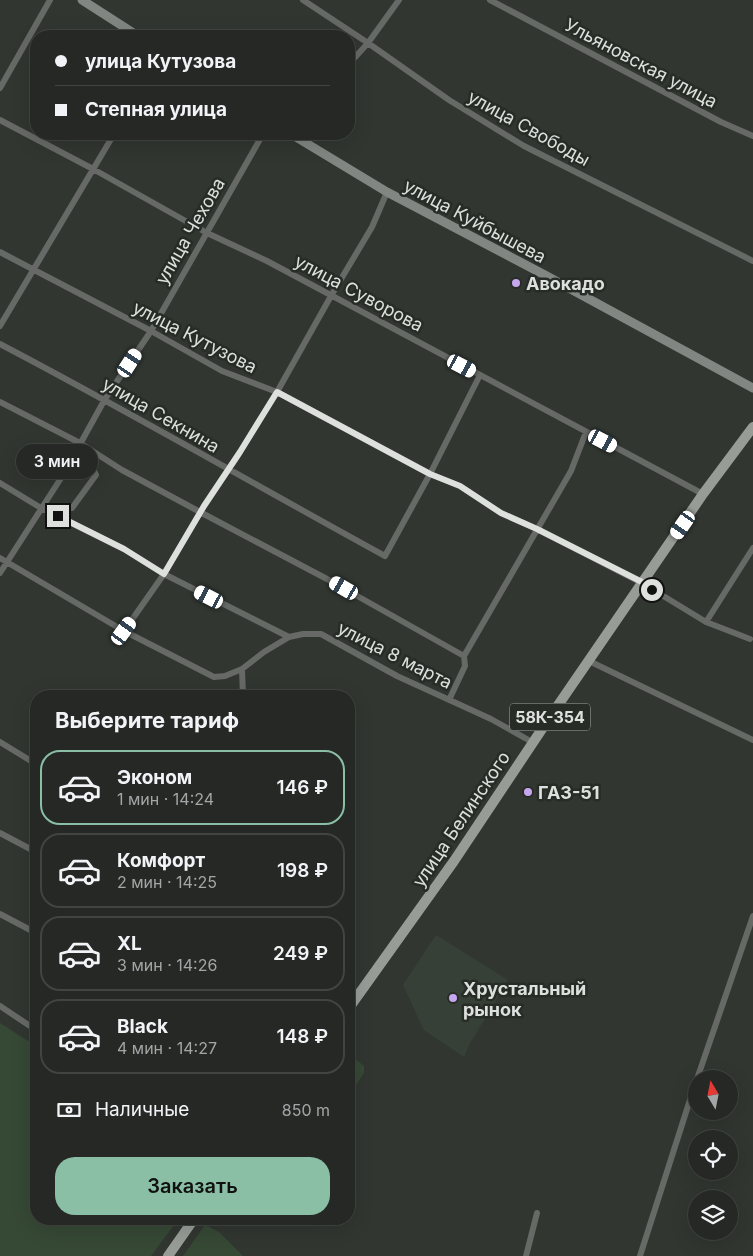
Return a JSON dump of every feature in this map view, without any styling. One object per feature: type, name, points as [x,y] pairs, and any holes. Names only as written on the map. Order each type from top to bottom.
[{"type":"main road","points":[[82,0],[129,30]]},
{"type":"main road","name":"улица Куйбышева","points":[[300,140],[387,192],[753,388]]},
{"type":"main road","name":"улица Белинского","points":[[355,1000],[454,861],[532,742],[703,494],[753,427]]},
{"type":"main road","points":[[168,1256],[190,1225]]},
{"type":"street","points":[[33,30],[50,0]]},
{"type":"street","name":"улица Свободы","points":[[303,0],[348,30]]},
{"type":"street","points":[[355,57],[368,43],[398,0]]},
{"type":"street","name":"Ульяновская улица","points":[[490,0],[695,108],[753,136]]},
{"type":"street","name":"улица Свободы","points":[[355,34],[449,100],[524,146],[753,261]]},
{"type":"street","points":[[0,88],[30,35]]},
{"type":"street","name":"улица Суворова","points":[[0,120],[30,136]]},
{"type":"street","name":"улица Суворова","points":[[38,140],[207,233],[267,261],[703,494]]},
{"type":"street","points":[[0,326],[110,140]]},
{"type":"street","name":"улица Чехова","points":[[0,573],[3,560],[63,475],[105,399],[151,331],[260,140]]},
{"type":"street","points":[[124,631],[164,574],[200,512],[277,392],[372,227],[387,192]]},
{"type":"street","name":"улица Кутузова","points":[[0,252],[151,331],[222,371],[277,392],[430,474],[460,486],[501,513],[642,582],[706,622],[750,639]]},
{"type":"street","name":"улица Секнина","points":[[0,344],[105,399],[227,470],[385,556],[430,474]]},
{"type":"street","points":[[430,474],[480,375]]},
{"type":"street","points":[[0,402],[80,443],[122,470],[327,579],[464,656]]},
{"type":"street","points":[[449,700],[465,666],[464,656],[571,471],[586,432]]},
{"type":"street","points":[[41,508],[72,508],[96,475],[80,443]]},
{"type":"street","points":[[0,483],[41,508],[124,549],[164,574],[289,637]]},
{"type":"street","points":[[706,622],[753,548]]},
{"type":"street","points":[[3,560],[124,631],[214,677],[225,676],[242,669],[243,690]]},
{"type":"street","name":"улица 8 марта","points":[[242,669],[264,652],[289,637],[303,634],[321,634],[397,676],[490,719],[532,742]]},
{"type":"street","points":[[589,661],[753,740]]},
{"type":"street","points":[[0,742],[30,760]]},
{"type":"street","points":[[0,833],[30,849]]},
{"type":"street","points":[[0,914],[30,930]]},
{"type":"street","points":[[700,1070],[753,916]]},
{"type":"street","points":[[0,1006],[30,1026]]},
{"type":"street","points":[[640,1256],[688,1108]]},
{"type":"street","points":[[526,1256],[537,1213]]},
{"type":"shaded area","name":"Хрустальный рынок","points":[[436,935],[508,980],[469,1045],[464,1057],[424,1030],[403,985]]},
{"type":"green space","points":[[0,1023],[30,1042],[30,1225],[174,1225],[151,1256],[0,1256]]},
{"type":"green space","points":[[355,1059],[364,1066],[364,1073],[355,1086]]},
{"type":"green space","points":[[205,1225],[219,1232],[243,1256],[183,1256]]},
{"type":"place","name":"Авокадо","points":[[516,283]]},
{"type":"place","name":"ГАЗ-51","points":[[528,792]]},
{"type":"place","name":"Хрустальный рынок","points":[[453,998]]},
{"type":"route","points":[[58,516],[124,549],[164,574],[204,506],[277,392],[398,455],[430,474],[460,486],[501,513],[642,582],[652,590]]}]
